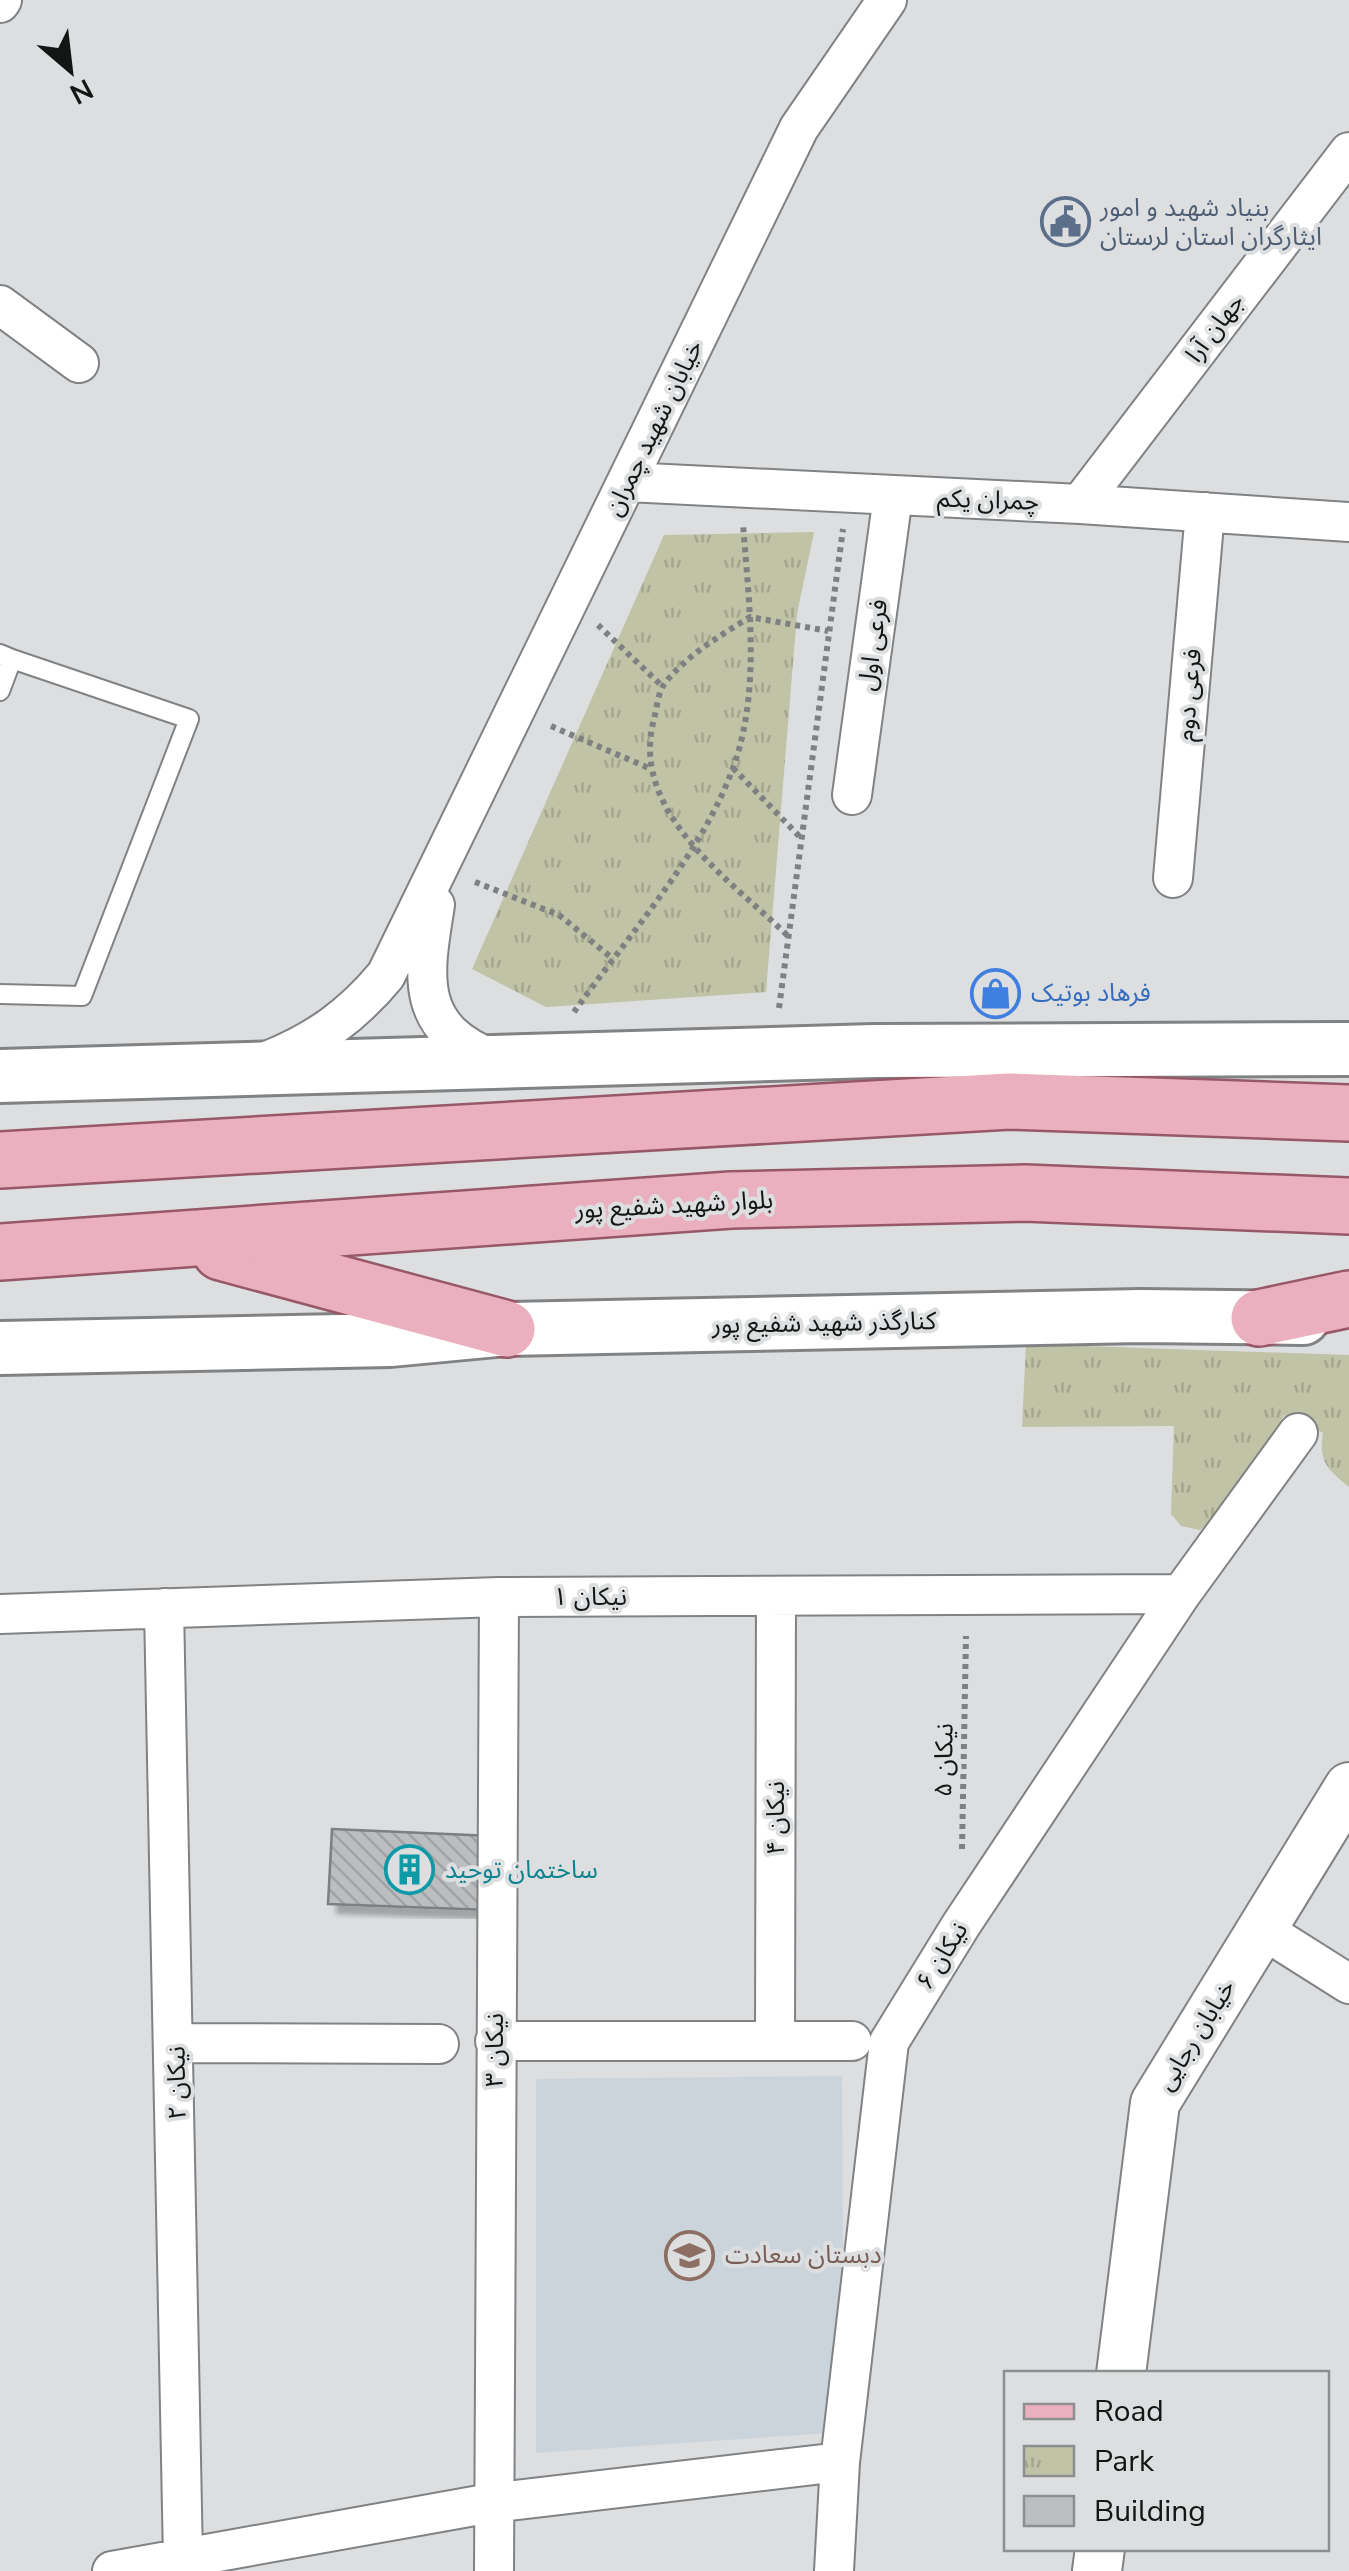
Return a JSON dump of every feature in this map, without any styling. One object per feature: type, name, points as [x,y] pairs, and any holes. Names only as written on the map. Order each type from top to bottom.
[{"type":"main road","points":[[0,1076],[774,1055],[1349,1049]]},
{"type":"main road","points":[[0,1160],[1009,1101],[1349,1113]]},
{"type":"main road","name":"بلوار شهید شفیع پور","points":[[0,1252],[731,1200],[1025,1193],[1349,1206]]},
{"type":"main road","points":[[179,1240],[506,1329]]},
{"type":"main road","points":[[1260,1318],[1349,1299]]},
{"type":"main road","name":"کنارگذر شهید شفیع پور","points":[[0,1348],[390,1340],[506,1329],[1141,1316],[1349,1319]]},
{"type":"street","name":"خیابان شهید چمران","points":[[442,868],[799,128],[887,0]]},
{"type":"street","name":"جهان آرا","points":[[1080,504],[1349,152]]},
{"type":"street","points":[[0,305],[79,363]]},
{"type":"street","name":"چمران یکم","points":[[627,482],[1080,504],[1349,522]]},
{"type":"street","name":"فرعی اول","points":[[852,795],[893,496]]},
{"type":"street","name":"فرعی دوم","points":[[1173,878],[1206,512]]},
{"type":"street","points":[[442,868],[425,968],[428,1000],[442,1026],[462,1048],[521,1062]]},
{"type":"street","points":[[240,1072],[306,1046],[356,1011],[386,975],[442,868]]},
{"type":"street","name":"نیکان ۶","points":[[834,2571],[840,2462],[889,2042],[961,1925],[1181,1594],[1298,1433]]},
{"type":"street","name":"نیکان ۱","points":[[0,1614],[499,1597],[1181,1594]]},
{"type":"street","name":"نیکان ۴","points":[[775,2039],[776,1596]]},
{"type":"street","name":"نیکان ۳","points":[[494,2571],[491,2503],[499,1597]]},
{"type":"street","name":"نیکان ۲","points":[[164,1608],[184,2559]]},
{"type":"street","name":"خیابان رجایی","points":[[1121,2371],[1155,2103],[1349,1786]]},
{"type":"street","points":[[1262,1928],[1349,1984]]},
{"type":"street","points":[[495,2042],[852,2041]]},
{"type":"street","points":[[176,2043],[439,2044]]},
{"type":"street","points":[[112,2571],[491,2503],[840,2462]]},
{"type":"lane","points":[[0,691],[6,656],[189,719],[82,996],[0,994]]},
{"type":"path","points":[[521,1062],[612,958],[693,845],[733,768],[744,726],[750,617],[741,488]]},
{"type":"path","points":[[774,1055],[848,494]]},
{"type":"path","points":[[571,599],[662,686]]},
{"type":"path","points":[[787,935],[693,845],[652,785],[648,738],[662,686],[701,648],[750,617],[828,631]]},
{"type":"path","points":[[517,711],[651,770]]},
{"type":"path","points":[[733,768],[800,838]]},
{"type":"path","points":[[442,868],[558,916],[612,958]]},
{"type":"path","name":"نیکان ۵","points":[[961,1925],[967,1595]]},
{"type":"shaded area","name":"دبستان سعادت","points":[[842,2076],[844,2432],[536,2453],[536,2079]]},
{"type":"green space","points":[[814,532],[797,614],[766,992],[546,1007],[472,969],[664,535]]},
{"type":"green space","points":[[1026,1344],[1349,1355],[1349,1487],[1326,1464],[1323,1433],[1284,1415],[1258,1463],[1226,1506],[1200,1530],[1181,1526],[1171,1514],[1174,1426],[1022,1427]]},
{"type":"building","name":"ساختمان توحید","points":[[332,1829],[492,1836],[489,1910],[328,1904]]},
{"type":"place","name":"بنیاد شهید و امور ایثارگران استان لرستان","points":[[1065,222]]},
{"type":"place","name":"فرهاد بوتیک","points":[[996,993]]},
{"type":"place","name":"ساختمان توحید","points":[[410,1870]]},
{"type":"place","name":"دبستان سعادت","points":[[690,2255]]}]
